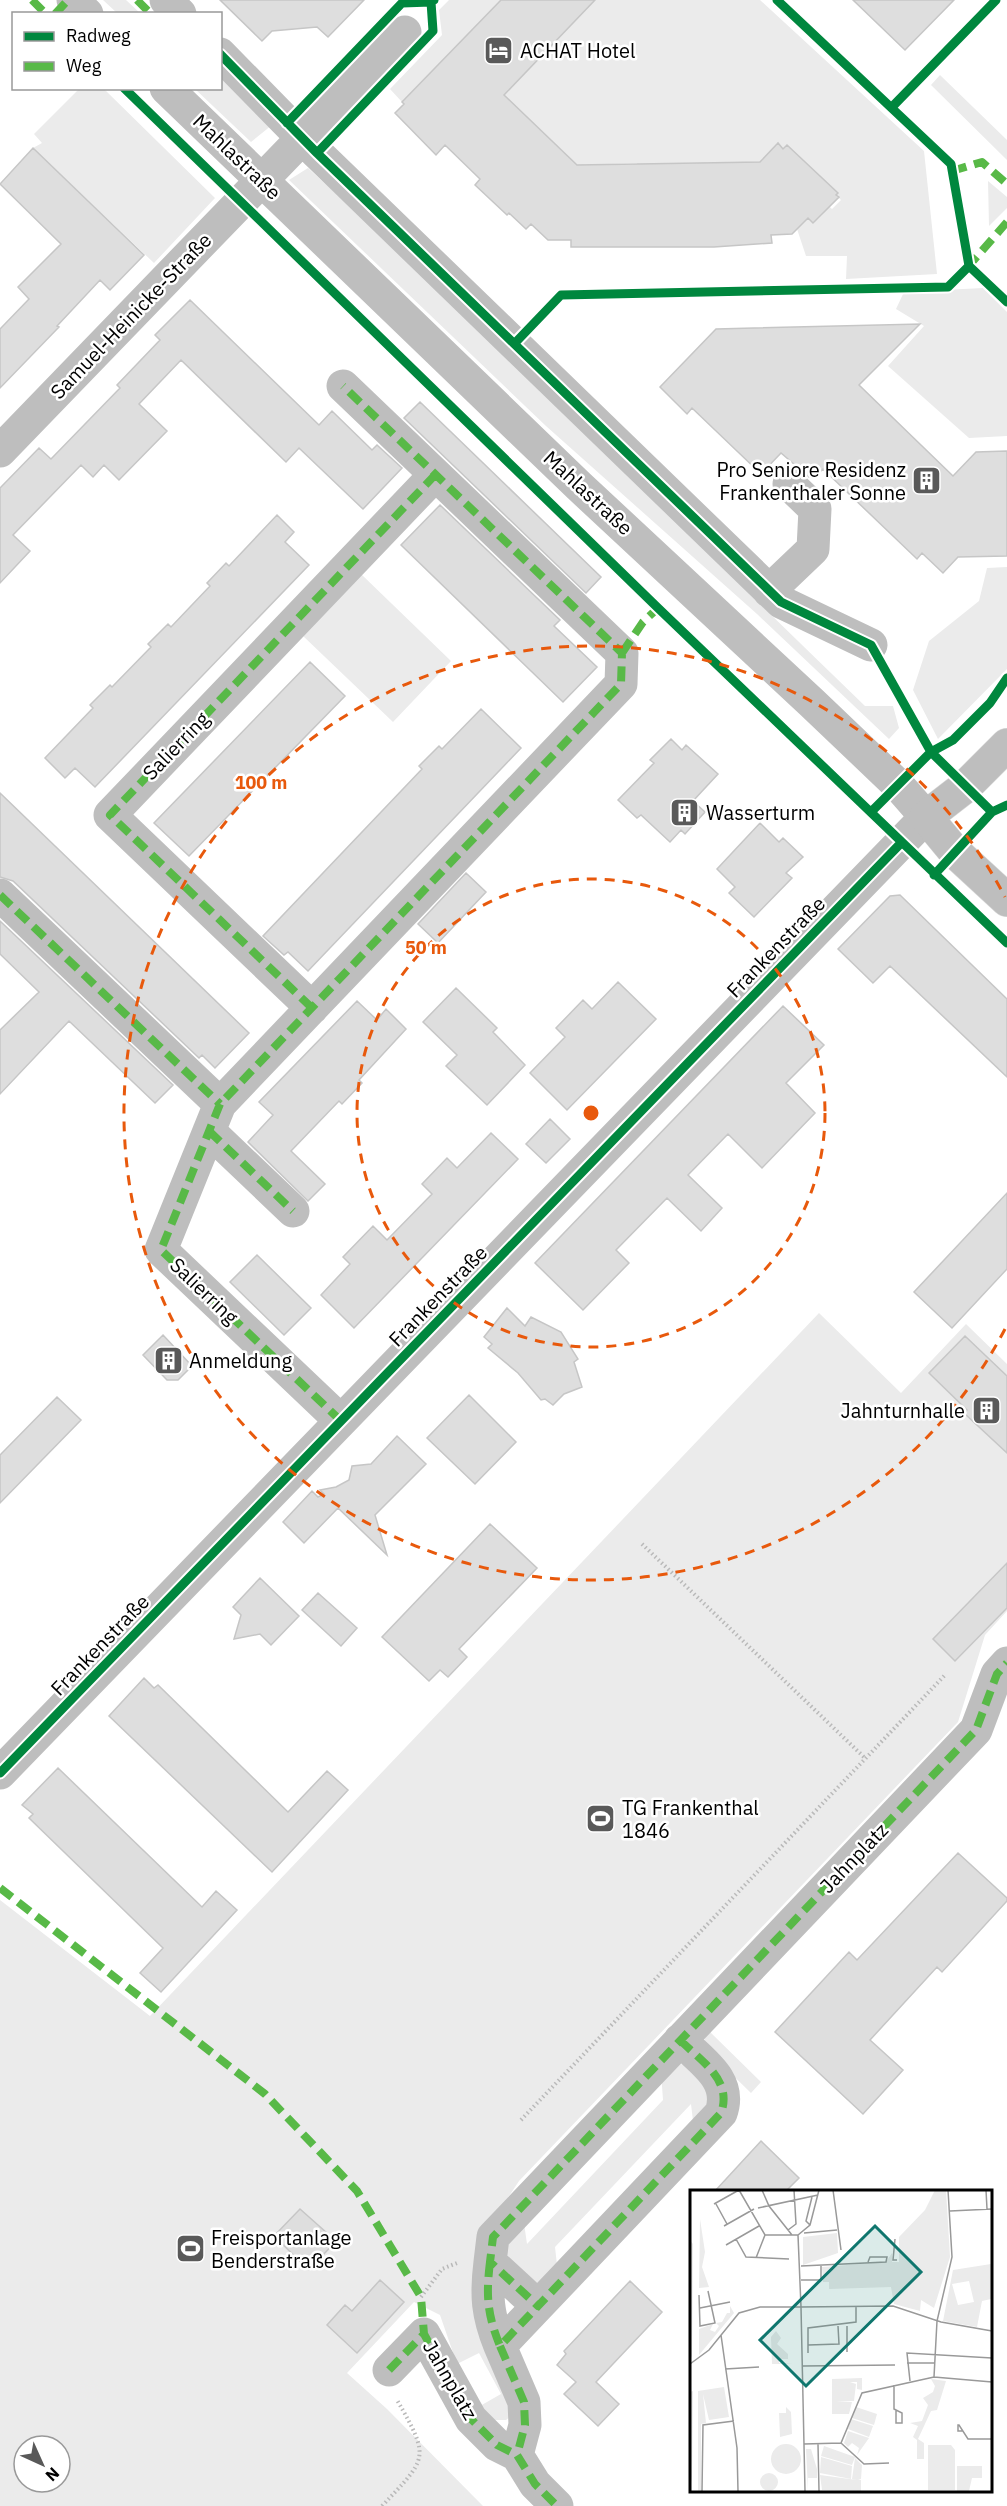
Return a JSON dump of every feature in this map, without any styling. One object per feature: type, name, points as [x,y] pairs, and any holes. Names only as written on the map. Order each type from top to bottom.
[{"type":"street","points":[[73,0],[85,12]]},
{"type":"street","points":[[166,0],[178,12]]},
{"type":"street","name":"Samuel-Heinicke-Straße","points":[[0,452],[405,32]]},
{"type":"street","points":[[222,56],[304,139],[769,591],[782,602],[871,645]]},
{"type":"street","name":"Mahlastraße","points":[[168,90],[570,478],[898,785],[955,852],[1007,900]]},
{"type":"street","name":"Salierring","points":[[341,1421],[161,1250],[215,1117],[312,1008],[621,684],[622,653],[344,386]]},
{"type":"street","name":"Salierring","points":[[312,1008],[110,815],[435,475]]},
{"type":"street","points":[[769,591],[813,549],[815,509],[789,484]]},
{"type":"street","name":"Frankenstraße","points":[[0,1773],[926,817],[966,786],[1007,745]]},
{"type":"street","points":[[0,895],[215,1117],[293,1211]]},
{"type":"street","name":"Jahnplatz","points":[[517,2455],[525,2425],[524,2402],[489,2317],[487,2304],[493,2237],[976,1730],[997,1674],[1007,1663]]},
{"type":"street","points":[[500,2346],[721,2113],[725,2103],[723,2085],[680,2040]]},
{"type":"street","points":[[490,2262],[538,2306]]},
{"type":"street","name":"Jahnplatz","points":[[389,2370],[424,2334],[471,2418],[497,2445],[517,2455],[535,2484],[557,2506]]},
{"type":"path","points":[[642,1544],[866,1759]]},
{"type":"path","points":[[520,2120],[945,1675]]},
{"type":"path","points":[[421,2296],[442,2269],[466,2259],[490,2262]]},
{"type":"path","points":[[382,2506],[418,2466],[420,2456],[415,2431],[384,2376],[389,2370]]},
{"type":"shaded area","points":[[103,0],[126,0],[139,12],[116,12]]},
{"type":"shaded area","points":[[449,0],[501,0],[402,102],[390,89],[442,35],[439,10]]},
{"type":"shaded area","points":[[595,0],[760,0],[924,151],[937,274],[846,279],[847,256],[806,256],[797,229],[808,218],[813,223],[822,215],[827,204],[832,209],[841,200],[836,195],[837,192],[787,145],[783,149],[777,143],[760,162],[736,162],[735,169],[725,162],[702,163],[702,170],[670,164],[638,171],[637,163],[577,165],[559,147],[554,153],[546,135],[540,128],[497,102]]},
{"type":"shaded area","points":[[222,75],[272,125],[251,142],[196,90],[222,90]]},
{"type":"shaded area","points":[[940,75],[1007,140],[1007,160],[931,85]]},
{"type":"shaded area","points":[[78,90],[105,90],[215,198],[154,263],[33,148],[42,143],[34,134]]},
{"type":"shaded area","points":[[308,168],[519,368],[865,706],[893,706],[899,728],[889,739],[757,614],[546,426],[289,180]]},
{"type":"shaded area","points":[[988,181],[1007,197],[1007,208],[989,226]]},
{"type":"shaded area","points":[[983,288],[1007,312],[1007,436],[969,438],[888,366],[924,326],[896,309],[904,292]]},
{"type":"shaded area","points":[[1007,567],[1007,669],[938,739],[913,690],[929,641],[979,601],[987,568]]},
{"type":"shaded area","points":[[361,574],[451,661],[393,722],[302,635]]},
{"type":"shaded area","points":[[819,1313],[901,1393],[966,1324],[1007,1364],[1007,1611],[985,1635],[958,1722],[519,2181],[483,2235],[512,2415],[506,2420],[492,2420],[480,2406],[501,2394],[479,2353],[457,2364],[440,2315],[414,2302],[347,2373],[387,2409],[483,2506],[0,2506],[0,1900],[150,2016]]},
{"type":"shaded area","points":[[708,2030],[761,2082],[751,2093],[710,2053],[704,2041]]},
{"type":"shaded area","points":[[680,2064],[685,2065],[713,2093],[694,2129],[691,2104],[555,2247],[558,2274],[539,2284],[508,2261],[505,2239],[523,2216],[527,2244],[663,2100],[661,2072]]},
{"type":"building","points":[[220,0],[364,0],[328,37],[317,27],[272,31],[262,41]]},
{"type":"building","points":[[501,0],[595,0],[504,95],[577,165],[760,162],[778,143],[783,149],[787,145],[838,193],[836,195],[839,197],[813,223],[808,218],[792,234],[771,235],[772,243],[714,247],[571,247],[571,240],[548,240],[531,224],[526,229],[509,213],[507,215],[475,185],[480,179],[445,145],[436,155],[395,113],[404,104],[402,102]]},
{"type":"building","points":[[853,0],[954,0],[905,50]]},
{"type":"building","points":[[33,148],[144,255],[110,290],[100,280],[57,326],[59,327],[0,388],[0,329],[29,299],[18,287],[61,244],[0,184]]},
{"type":"building","points":[[190,300],[319,425],[332,411],[372,450],[377,445],[402,468],[363,509],[299,448],[286,462],[181,360],[139,404],[167,431],[119,480],[104,465],[93,477],[81,465],[13,535],[30,551],[0,583],[0,488],[39,448],[51,459],[120,388],[117,385],[160,340],[155,335]]},
{"type":"building","points":[[920,324],[859,385],[953,476],[976,452],[1007,451],[1007,556],[958,557],[943,573],[922,553],[917,559],[823,469],[817,475],[814,472],[809,477],[781,453],[761,474],[692,408],[687,414],[660,387],[716,329]]},
{"type":"building","points":[[420,402],[601,577],[586,593],[404,418]]},
{"type":"building","points":[[440,505],[560,620],[554,626],[597,667],[563,702],[401,545]]},
{"type":"building","points":[[277,515],[294,532],[285,542],[309,565],[95,787],[75,768],[65,778],[45,758],[93,708],[90,705],[110,685],[112,687],[151,647],[148,644],[168,624],[171,627],[210,586],[207,583],[226,563],[229,566]]},
{"type":"building","points":[[310,662],[345,696],[189,856],[154,823]]},
{"type":"building","points":[[481,709],[521,748],[308,971],[288,952],[284,955],[263,936],[422,769],[419,766],[439,746],[442,749]]},
{"type":"building","points":[[671,739],[682,750],[686,745],[718,774],[693,801],[705,812],[685,834],[681,830],[670,842],[641,815],[637,818],[618,800],[654,763],[650,760]]},
{"type":"building","points":[[0,793],[249,1033],[215,1068],[202,1055],[199,1058],[13,881],[0,877]]},
{"type":"building","points":[[760,823],[779,842],[783,838],[803,857],[786,873],[792,878],[754,917],[729,893],[735,887],[717,869]]},
{"type":"building","points":[[466,873],[486,892],[438,943],[418,924]]},
{"type":"building","points":[[900,895],[1007,999],[1007,1077],[890,966],[873,983],[838,949],[890,896]]},
{"type":"building","points":[[0,921],[173,1085],[155,1103],[69,1021],[0,1094],[0,1030],[39,992],[0,954]]},
{"type":"building","points":[[618,982],[656,1019],[567,1110],[530,1073],[565,1037],[556,1028],[583,1000],[592,1009]]},
{"type":"building","points":[[456,988],[497,1028],[493,1032],[525,1065],[487,1105],[446,1066],[457,1055],[423,1022]]},
{"type":"building","points":[[357,1001],[377,1020],[386,1009],[406,1029],[359,1080],[362,1083],[342,1104],[339,1101],[291,1151],[325,1184],[308,1201],[248,1142],[273,1115],[259,1102]]},
{"type":"building","points":[[783,1006],[824,1045],[786,1083],[815,1113],[762,1168],[728,1134],[688,1175],[722,1208],[701,1231],[667,1198],[616,1250],[629,1263],[583,1310],[535,1263]]},
{"type":"building","points":[[550,1119],[570,1139],[546,1163],[526,1144]]},
{"type":"building","points":[[491,1133],[518,1159],[354,1328],[321,1295],[350,1264],[343,1257],[373,1226],[387,1240],[432,1194],[422,1184],[447,1158],[457,1168]]},
{"type":"building","points":[[1007,1193],[1007,1269],[952,1328],[914,1292]]},
{"type":"building","points":[[257,1255],[311,1308],[284,1335],[230,1282]]},
{"type":"building","points":[[507,1308],[525,1326],[531,1317],[561,1332],[578,1359],[574,1362],[582,1387],[564,1394],[553,1405],[545,1399],[541,1400],[518,1373],[488,1348],[492,1344],[484,1337]]},
{"type":"building","name":"Anmeldung","points":[[163,1335],[192,1366],[178,1380],[167,1380],[143,1355]]},
{"type":"building","points":[[965,1336],[1007,1376],[1007,1453],[964,1413],[967,1410],[929,1373]]},
{"type":"building","points":[[469,1395],[516,1442],[475,1484],[427,1438]]},
{"type":"building","points":[[57,1397],[81,1420],[0,1503],[0,1455]]},
{"type":"building","points":[[397,1436],[426,1464],[375,1515],[387,1555],[338,1508],[304,1543],[283,1522],[312,1491],[318,1497],[324,1494],[320,1490],[336,1487],[349,1480],[352,1466],[371,1464]]},
{"type":"building","points":[[490,1524],[537,1568],[459,1649],[467,1657],[448,1677],[440,1670],[429,1681],[382,1637]]},
{"type":"building","points":[[1007,1563],[1007,1608],[955,1661],[933,1639]]},
{"type":"building","points":[[260,1578],[299,1616],[271,1645],[260,1634],[234,1639],[241,1615],[233,1607]]},
{"type":"building","points":[[318,1593],[357,1628],[341,1646],[302,1610]]},
{"type":"building","points":[[144,1678],[154,1688],[158,1685],[288,1812],[327,1771],[348,1790],[272,1872],[109,1716]]},
{"type":"building","points":[[58,1768],[202,1907],[216,1891],[237,1910],[161,1992],[140,1973],[163,1948],[29,1818],[33,1814],[22,1805]]},
{"type":"building","points":[[958,1853],[1007,1898],[1007,1901],[942,1972],[937,1967],[870,2040],[903,2070],[863,2114],[775,2032],[849,1952],[857,1960]]},
{"type":"building","points":[[761,2141],[799,2178],[787,2190],[716,2190]]},
{"type":"building","points":[[300,2209],[336,2241],[309,2270],[274,2236]]},
{"type":"building","points":[[380,2280],[404,2302],[357,2353],[327,2325],[345,2305],[352,2311]]},
{"type":"building","points":[[630,2281],[662,2312],[596,2382],[619,2404],[598,2426],[564,2394],[576,2382],[557,2365],[566,2354],[564,2351]]},
{"type":"marked path","points":[[32,0],[44,12]]},
{"type":"marked path","points":[[57,12],[68,0]]},
{"type":"marked path","points":[[137,0],[149,12]]},
{"type":"marked path","points":[[952,171],[982,162],[1007,184]]},
{"type":"marked path","points":[[967,268],[1007,222]]},
{"type":"marked path","points":[[341,1421],[161,1250],[220,1104],[621,684],[622,653],[343,386]]},
{"type":"marked path","points":[[312,1008],[110,815],[435,475]]},
{"type":"marked path","points":[[622,653],[643,622],[658,608]]},
{"type":"marked path","points":[[0,895],[220,1104]]},
{"type":"marked path","points":[[209,1131],[293,1211]]},
{"type":"marked path","points":[[680,2040],[688,2048],[697,2056],[713,2072],[719,2081],[724,2101],[721,2113],[538,2306],[490,2262],[493,2237],[976,1730],[997,1674],[1007,1663]]},
{"type":"marked path","points":[[0,1888],[265,2094],[357,2191],[421,2297],[424,2334]]},
{"type":"marked path","points":[[490,2262],[489,2304],[492,2324],[500,2346],[538,2306]]},
{"type":"marked path","points":[[389,2370],[424,2334],[471,2419],[497,2445],[517,2455],[535,2484],[557,2506]]},
{"type":"marked path","points":[[500,2346],[524,2402],[525,2425],[517,2455]]},
{"type":"cycle path","points":[[287,123],[402,3],[434,0]]},
{"type":"cycle path","points":[[777,0],[951,164],[969,266],[1007,302]]},
{"type":"cycle path","points":[[892,107],[996,0]]},
{"type":"cycle path","points":[[317,153],[433,31],[431,2]]},
{"type":"cycle path","points":[[222,56],[317,153],[781,602],[871,645],[931,752],[992,812]]},
{"type":"cycle path","points":[[126,90],[658,608],[1007,943]]},
{"type":"cycle path","points":[[515,343],[561,295],[948,287],[969,266]]},
{"type":"cycle path","points":[[871,812],[931,752],[953,740],[990,703],[1007,678]]},
{"type":"cycle path","points":[[934,875],[992,812],[1007,805]]},
{"type":"cycle path","points":[[0,1773],[901,843]]},
{"type":"place","name":"ACHAT Hotel","points":[[499,51]]},
{"type":"place","name":"Pro Seniore Residenz Frankenthaler Sonne","points":[[927,481]]},
{"type":"place","name":"Wasserturm","points":[[685,813]]},
{"type":"place","name":"Anmeldung","points":[[168,1361]]},
{"type":"place","name":"Jahnturnhalle","points":[[986,1411]]},
{"type":"place","name":"TG Frankenthal 1846","points":[[601,1819]]},
{"type":"place","name":"Freisportanlage Benderstraße","points":[[190,2249]]}]
